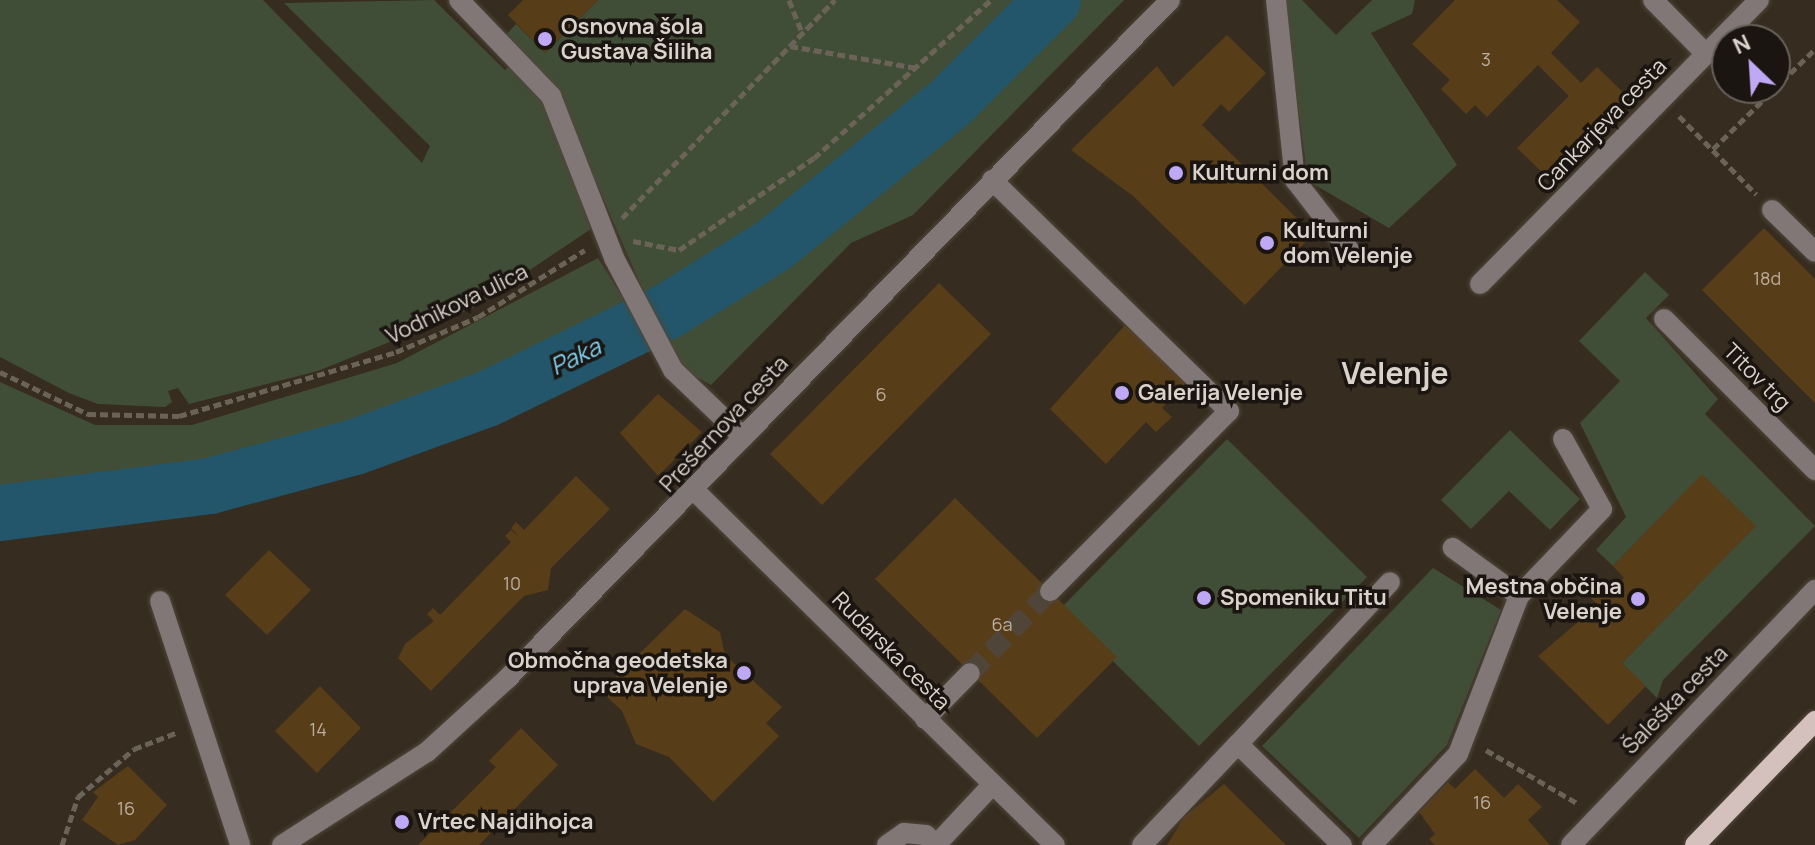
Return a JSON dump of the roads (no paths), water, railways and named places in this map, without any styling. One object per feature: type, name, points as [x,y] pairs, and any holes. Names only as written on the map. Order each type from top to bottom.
[{"type":"main road","points":[[1695,845],[1815,721]]},
{"type":"street","points":[[459,0],[551,96],[614,258],[673,370],[743,437]]},
{"type":"street","name":"Prešernova cesta","points":[[282,845],[427,752],[694,490],[1170,0]]},
{"type":"street","points":[[1276,0],[1295,180],[1350,251]]},
{"type":"street","points":[[1653,0],[1705,53]]},
{"type":"street","name":"Cankarjeva cesta","points":[[1480,284],[1759,0]]},
{"type":"street","points":[[992,180],[1199,377],[1229,411],[1050,591]]},
{"type":"street","points":[[1772,210],[1815,252]]},
{"type":"street","name":"Titov trg","points":[[1664,319],[1815,470]]},
{"type":"street","points":[[1372,845],[1458,754],[1519,596],[1602,509],[1563,439]]},
{"type":"street","name":"Rudarska cesta","points":[[694,490],[1055,845]]},
{"type":"street","points":[[1453,548],[1519,596]]},
{"type":"street","points":[[1142,845],[1390,582]]},
{"type":"street","name":"Šaleška cesta","points":[[1571,845],[1815,590]]},
{"type":"street","points":[[160,601],[195,725],[240,845]]},
{"type":"street","points":[[925,719],[970,673]]},
{"type":"street","points":[[1238,744],[1342,845]]},
{"type":"street","points":[[887,845],[904,833],[926,835],[936,845],[993,784]]},
{"type":"waterway","name":"Paka","points":[[0,513],[210,486],[355,447],[487,399],[668,311],[774,245],[951,102],[1053,0]]},
{"type":"tunnel","points":[[970,673],[1050,591]]},
{"type":"place","name":"Osnovna šola Gustava Šiliha","points":[[545,39]]},
{"type":"place","name":"Kulturni dom","points":[[1176,173]]},
{"type":"place","name":"Kulturni dom Velenje","points":[[1267,243]]},
{"type":"place","name":"Galerija Velenje","points":[[1122,393]]},
{"type":"place","name":"Spomeniku Titu","points":[[1204,598]]},
{"type":"place","name":"Mestna občina Velenje","points":[[1638,599]]},
{"type":"place","name":"Območna geodetska uprava Velenje","points":[[744,673]]},
{"type":"place","name":"Vrtec Najdihojca","points":[[402,822]]},
{"type":"district","name":"Velenje","points":[[1395,373]]}]
